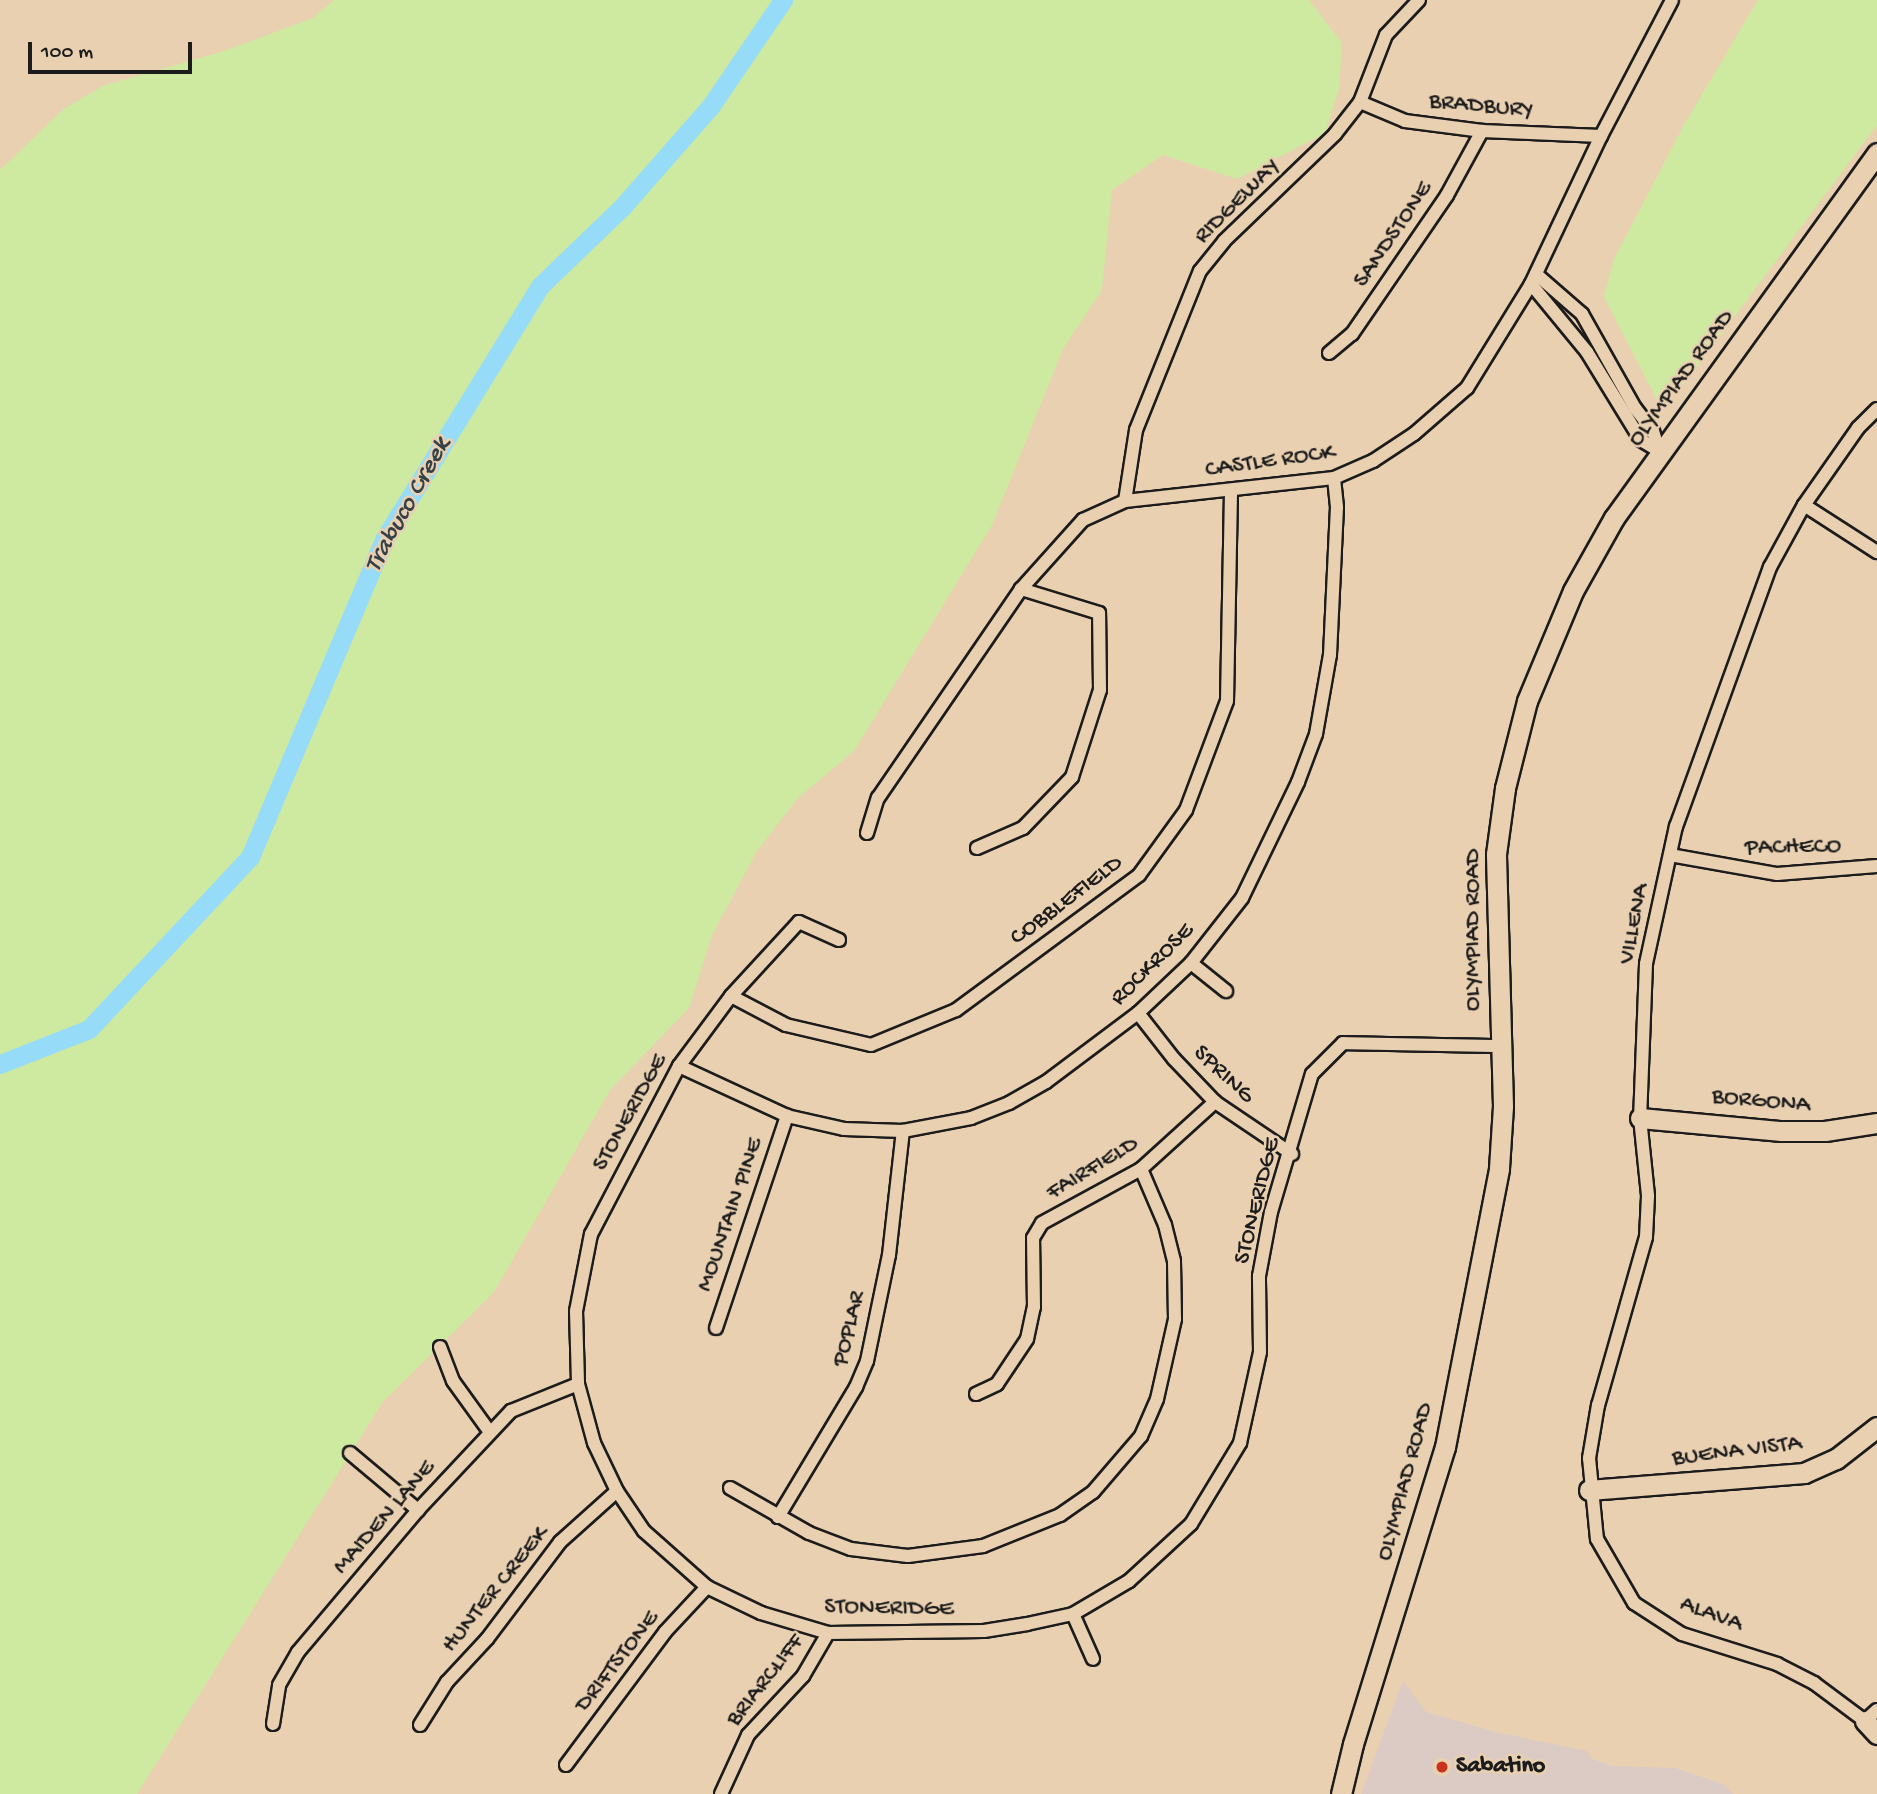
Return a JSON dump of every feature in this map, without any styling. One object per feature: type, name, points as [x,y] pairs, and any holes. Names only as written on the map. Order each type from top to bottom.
[{"type":"main road","name":"OLYMPIAD ROAD","points":[[1341,1794],[1353,1744],[1445,1447],[1499,1168],[1503,1106],[1496,854],[1505,788],[1527,701],[1548,645],[1592,553],[1659,451],[1877,153]]},
{"type":"main road","name":"BORGONA","points":[[1640,1118],[1825,1131],[1877,1123]]},
{"type":"main road","name":"BUENA VISTA","points":[[1589,1490],[1804,1472],[1836,1459],[1877,1427]]},
{"type":"street","name":"RIDGEWAY","points":[[1125,501],[1136,430],[1200,271],[1224,241],[1335,134],[1360,102],[1386,35],[1419,0]]},
{"type":"street","name":"CASTLE ROCK","points":[[867,833],[878,798],[1021,589],[1083,520],[1125,501],[1334,478],[1373,461],[1414,434],[1467,388],[1534,279],[1601,136],[1672,0]]},
{"type":"street","name":"BRADBURY","points":[[1360,102],[1405,121],[1482,131],[1601,136]]},
{"type":"street","name":"SANDSTONE","points":[[1329,353],[1359,323],[1455,183],[1482,131]]},
{"type":"street","points":[[1534,279],[1567,299],[1582,314],[1634,407],[1653,431],[1659,451]]},
{"type":"street","points":[[1534,279],[1555,312],[1587,352],[1623,415],[1641,440],[1659,451]]},
{"type":"street","points":[[1555,312],[1567,299]]},
{"type":"street","points":[[1623,415],[1634,407]]},
{"type":"street","name":"VILLENA","points":[[1589,1490],[1595,1418],[1646,1237],[1648,1196],[1640,1118],[1646,964],[1685,794],[1770,568],[1804,505],[1858,428],[1877,409]]},
{"type":"street","name":"ROCKROSE","points":[[679,1066],[787,1116],[844,1129],[903,1131],[971,1118],[1009,1103],[1046,1082],[1138,1013],[1191,963],[1242,898],[1282,819],[1316,734],[1330,655],[1337,507],[1334,478]]},
{"type":"street","name":"COBBLEFIELD","points":[[731,996],[786,1025],[871,1045],[956,1010],[1139,875],[1186,810],[1227,701],[1231,491]]},
{"type":"street","points":[[1804,505],[1877,552]]},
{"type":"street","points":[[976,848],[1023,828],[1072,777],[1100,690],[1099,613],[1021,589]]},
{"type":"street","name":"PACHECO","points":[[1670,855],[1777,874],[1877,866]]},
{"type":"street","name":"STONERIDGE","points":[[839,940],[799,922],[731,996],[679,1066],[591,1234],[576,1311],[578,1384],[594,1443],[617,1491],[644,1531],[707,1587],[761,1614],[828,1633],[984,1631],[1073,1614],[1129,1581],[1191,1524],[1240,1443],[1260,1352],[1259,1276],[1271,1212],[1292,1154],[1312,1074],[1343,1043],[1500,1046]]},
{"type":"street","points":[[1191,963],[1226,991]]},
{"type":"street","name":"SPRING","points":[[1138,1013],[1174,1059],[1215,1102],[1292,1154]]},
{"type":"street","name":"FAIRFIELD","points":[[976,1394],[997,1384],[1013,1365],[1027,1339],[1034,1307],[1033,1238],[1042,1223],[1141,1169],[1215,1102]]},
{"type":"street","name":"MOUNTAIN PINE","points":[[716,1328],[787,1116]]},
{"type":"street","name":"POPLAR","points":[[778,1517],[856,1387],[867,1361],[889,1255],[903,1131]]},
{"type":"street","points":[[730,1488],[778,1517],[851,1549],[908,1556],[943,1555],[983,1546],[1060,1515],[1093,1492],[1141,1436],[1157,1399],[1173,1330],[1174,1261],[1165,1224],[1141,1169]]},
{"type":"street","points":[[440,1347],[453,1381],[489,1431]]},
{"type":"street","name":"MAIDEN LANE","points":[[273,1724],[279,1685],[298,1652],[418,1510],[489,1431],[511,1411],[578,1384]]},
{"type":"street","points":[[350,1453],[418,1510]]},
{"type":"street","name":"ALAVA","points":[[1589,1490],[1597,1539],[1615,1577],[1643,1610],[1682,1634],[1777,1664],[1814,1683],[1873,1722]]},
{"type":"street","name":"HUNTER CREEK","points":[[420,1725],[447,1682],[487,1639],[560,1542],[617,1491]]},
{"type":"street","name":"DRIFTSTONE","points":[[566,1765],[665,1632],[707,1587]]},
{"type":"street","points":[[1073,1614],[1093,1659]]},
{"type":"street","name":"BRIARCLIFF","points":[[721,1794],[748,1735],[803,1676],[828,1633]]},
{"type":"shaded area","points":[[1403,1681],[1426,1712],[1495,1732],[1587,1751],[1592,1759],[1612,1766],[1675,1768],[1723,1784],[1734,1794],[1361,1794]]},
{"type":"green space","points":[[334,0],[1309,0],[1342,43],[1339,89],[1325,133],[1237,179],[1163,155],[1112,190],[1102,290],[1063,349],[992,525],[854,751],[798,798],[757,851],[712,935],[689,1008],[610,1090],[494,1292],[382,1403],[137,1794],[0,1794],[0,170],[64,109],[103,86],[224,51],[313,18]]},
{"type":"green space","points":[[1758,0],[1877,0],[1877,125],[1686,382],[1658,402],[1604,297],[1614,259],[1685,123]]},
{"type":"waterway","name":"Trabuco Creek","points":[[0,1064],[89,1029],[250,857],[385,538],[540,286],[623,206],[710,107],[783,0]]},
{"type":"place","name":"Sabatino","points":[[1442,1767]]}]
